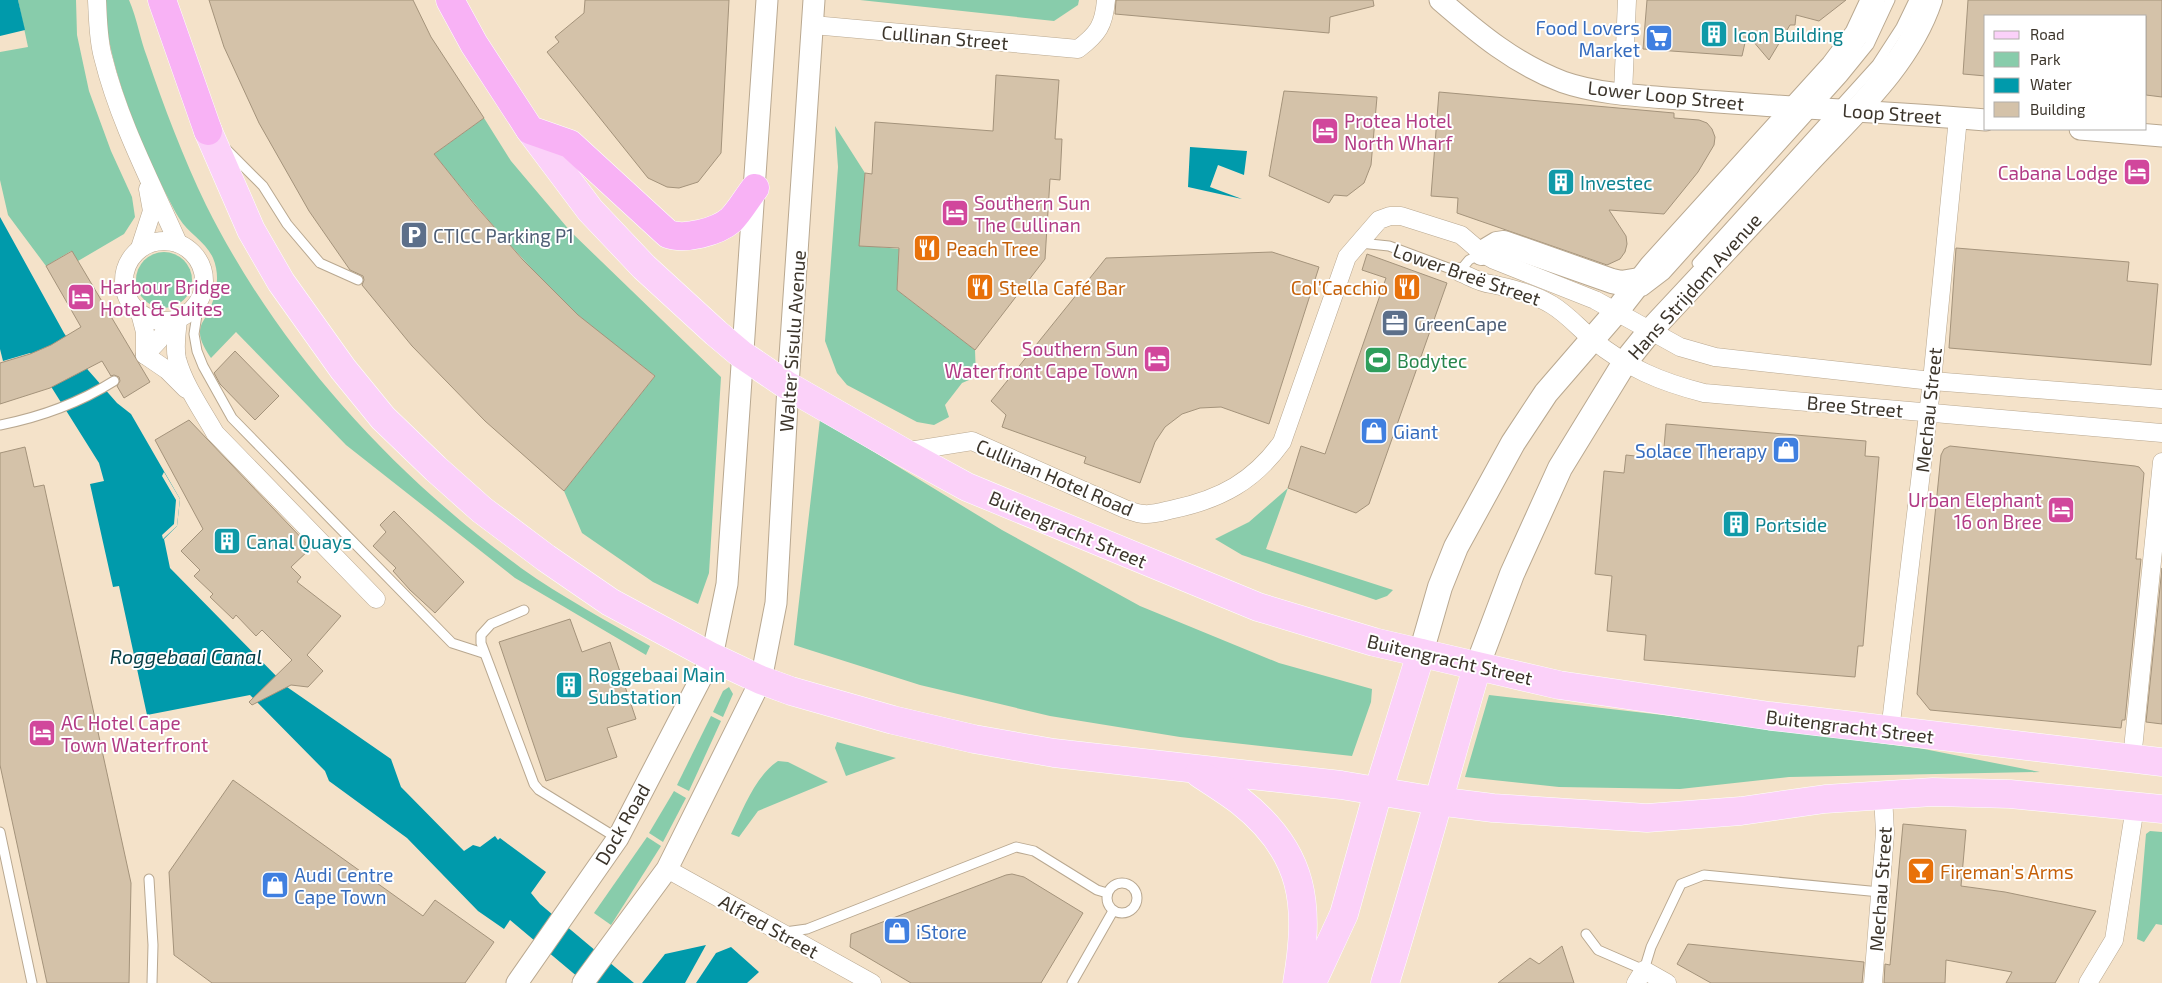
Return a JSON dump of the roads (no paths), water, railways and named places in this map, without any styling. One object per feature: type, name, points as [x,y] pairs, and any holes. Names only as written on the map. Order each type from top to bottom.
[{"type":"highway","points":[[162,0],[208,131]]},
{"type":"highway","points":[[450,0],[474,44],[526,124],[570,144],[668,234],[678,237],[704,233],[730,220],[755,188]]},
{"type":"main road","name":"Hans Strijdom Avenue","points":[[1385,983],[1412,897],[1437,802],[1477,667],[1512,574],[1560,468],[1625,362],[1827,108],[1833,66],[1857,34],[1873,0]]},
{"type":"main road","name":"Hans Strijdom Avenue","points":[[1312,983],[1344,914],[1378,792],[1440,587],[1456,547],[1513,443],[1546,392],[1616,312],[1639,280],[1827,108],[1904,54],[1922,23],[1930,0]]},
{"type":"main road","name":"Buitengracht Street","points":[[526,124],[596,217],[644,267],[741,354],[788,386],[967,487],[1258,607],[1421,654],[1579,688],[1770,716],[2132,760],[2162,762]]},
{"type":"main road","points":[[208,131],[251,230],[281,282],[343,369],[378,411],[436,469],[482,510],[546,558],[610,602],[712,657],[761,680],[791,691],[894,720],[974,739],[1054,753],[1341,786],[1437,802],[1493,808],[1647,818],[1741,811],[1825,799],[1933,792],[2010,794],[2162,809]]},
{"type":"main road","points":[[1482,253],[1497,244],[1504,243],[1612,282],[1621,283],[1639,280]]},
{"type":"main road","points":[[1193,769],[1230,793],[1251,810],[1270,830],[1290,861],[1301,892],[1304,920],[1303,950],[1297,983]]},
{"type":"street","points":[[97,0],[102,56],[126,128],[178,243]]},
{"type":"street","points":[[712,657],[727,584],[741,354],[755,188],[767,0]]},
{"type":"street","name":"Walter Sisulu Avenue","points":[[761,680],[776,603],[788,386],[814,0]]},
{"type":"street","name":"Cullinan Street","points":[[812,25],[1078,49],[1093,38],[1104,18],[1106,0]]},
{"type":"street","name":"Lower Loop Street","points":[[1440,0],[1505,53],[1536,70],[1564,82],[1623,94],[1827,108]]},
{"type":"street","points":[[1623,94],[1627,0]]},
{"type":"street","name":"Loop Street","points":[[1827,108],[1984,120]]},
{"type":"street","name":"Mechau Street","points":[[1890,731],[1932,381],[1958,118]]},
{"type":"street","points":[[2092,130],[2162,136]]},
{"type":"street","points":[[140,248],[152,210],[142,162]]},
{"type":"street","name":"Lower Breë Street","points":[[1365,236],[1379,220],[1390,216],[1400,216],[1461,235],[1482,253],[1494,260],[1595,300],[1616,312]]},
{"type":"street","name":"Cullinan Hotel Road","points":[[903,452],[972,441],[1125,509],[1144,514],[1194,505],[1222,495],[1249,479],[1271,457],[1282,442],[1347,257],[1365,236]]},
{"type":"street","points":[[141,359],[175,320],[190,312],[199,302],[204,288],[204,274],[200,261],[190,250],[178,243],[159,241],[140,248],[131,256],[123,280],[125,293],[131,304],[140,313],[152,320],[175,320]]},
{"type":"street","name":"Lower Breë Street","points":[[1459,272],[1489,284],[1501,285],[1553,305],[1592,339]]},
{"type":"street","name":"Bree Street","points":[[1616,312],[1680,347],[1715,357],[1932,381],[2162,399]]},
{"type":"street","points":[[140,313],[145,332],[141,359]]},
{"type":"street","points":[[175,320],[177,359],[197,401],[220,438],[376,599]]},
{"type":"street","name":"Bree Street","points":[[1592,339],[1625,362],[1658,380],[1704,393],[2162,433]]},
{"type":"street","points":[[141,359],[176,378],[197,401]]},
{"type":"street","points":[[2132,760],[2162,462]]},
{"type":"street","name":"Dock Road","points":[[518,983],[618,838],[712,657]]},
{"type":"street","points":[[583,983],[667,869],[761,680]]},
{"type":"street","name":"Mechau Street","points":[[1873,983],[1885,834],[1883,795]]},
{"type":"street","points":[[2088,983],[2114,940],[2135,806]]},
{"type":"street","name":"Alfred Street","points":[[667,869],[872,983]]},
{"type":"street","points":[[1640,976],[1667,983]]},
{"type":"lane","points":[[1691,270],[1827,108],[1869,44],[1890,0]]},
{"type":"lane","points":[[1616,312],[1664,275],[1827,108],[1877,64],[1898,33],[1914,0]]},
{"type":"lane","points":[[208,131],[263,186],[287,224],[320,263],[358,280]]},
{"type":"lane","name":"Lower Breë Street","points":[[1365,236],[1459,272]]},
{"type":"lane","points":[[1459,272],[1469,260],[1482,253]]},
{"type":"lane","points":[[1650,331],[1674,292]]},
{"type":"lane","points":[[199,302],[194,334],[197,351],[203,366],[232,418],[452,643],[483,653]]},
{"type":"lane","points":[[0,425],[67,406],[111,383]]},
{"type":"lane","points":[[524,610],[491,624],[481,635],[483,653],[536,787],[618,838]]},
{"type":"lane","points":[[0,832],[32,983]]},
{"type":"lane","points":[[780,932],[807,928],[1016,847],[1034,850],[1097,890],[1107,893]]},
{"type":"lane","points":[[1586,934],[1598,950],[1640,976],[1681,884],[1704,876],[1880,892]]},
{"type":"lane","points":[[149,879],[153,945],[152,983]]},
{"type":"lane","points":[[1122,883],[1131,886],[1136,895],[1135,905],[1128,912],[1113,911],[1107,903],[1107,893],[1113,886],[1122,883]]},
{"type":"lane","points":[[1072,983],[1113,911]]},
{"type":"water","points":[[0,0],[18,0],[25,30],[0,36]]},
{"type":"water","points":[[1190,147],[1247,151],[1244,175],[1218,165],[1210,187],[1242,199],[1188,187]]},
{"type":"water","name":"Roggebaai Canal","points":[[0,217],[64,333],[88,370],[117,403],[131,414],[180,499],[177,526],[164,539],[170,568],[287,687],[391,759],[401,787],[464,851],[473,845],[480,847],[495,836],[498,840],[500,838],[546,872],[531,893],[540,904],[634,983],[585,983],[510,920],[504,929],[478,911],[407,838],[329,781],[325,771],[250,695],[147,715],[119,586],[113,587],[90,484],[104,481],[99,463],[30,353],[3,361],[0,349]]},
{"type":"water","points":[[706,945],[685,983],[642,983],[665,954]]},
{"type":"water","points":[[731,947],[759,972],[747,983],[696,983],[716,953]]},
{"type":"place","name":"Icon Building","points":[[1714,34]]},
{"type":"place","name":"Food Lovers Market","points":[[1659,38]]},
{"type":"place","name":"Protea Hotel North Wharf","points":[[1325,131]]},
{"type":"place","name":"Cabana Lodge","points":[[2137,172]]},
{"type":"place","name":"Investec","points":[[1561,182]]},
{"type":"place","name":"Southern Sun The Cullinan","points":[[955,213]]},
{"type":"place","name":"CTICC Parking P1","points":[[414,235]]},
{"type":"place","name":"Peach Tree","points":[[927,248]]},
{"type":"place","name":"Stella Café Bar","points":[[980,287]]},
{"type":"place","name":"Col’Cacchio","points":[[1407,287]]},
{"type":"place","name":"Harbour Bridge Hotel & Suites","points":[[81,297]]},
{"type":"place","name":"GreenCape","points":[[1395,323]]},
{"type":"place","name":"Southern Sun Waterfront Cape Town","points":[[1157,359]]},
{"type":"place","name":"Bodytec","points":[[1378,360]]},
{"type":"place","name":"Giant","points":[[1374,431]]},
{"type":"place","name":"Solace Therapy","points":[[1786,450]]},
{"type":"place","name":"Urban Elephant 16 on Bree","points":[[2061,510]]},
{"type":"place","name":"Portside","points":[[1736,524]]},
{"type":"place","name":"Canal Quays","points":[[227,541]]},
{"type":"place","name":"Roggebaai Main Substation","points":[[569,685]]},
{"type":"place","name":"AC Hotel Cape Town Waterfront","points":[[42,733]]},
{"type":"place","name":"Fireman's Arms","points":[[1921,871]]},
{"type":"place","name":"Audi Centre Cape Town","points":[[275,885]]},
{"type":"place","name":"iStore","points":[[897,931]]}]
